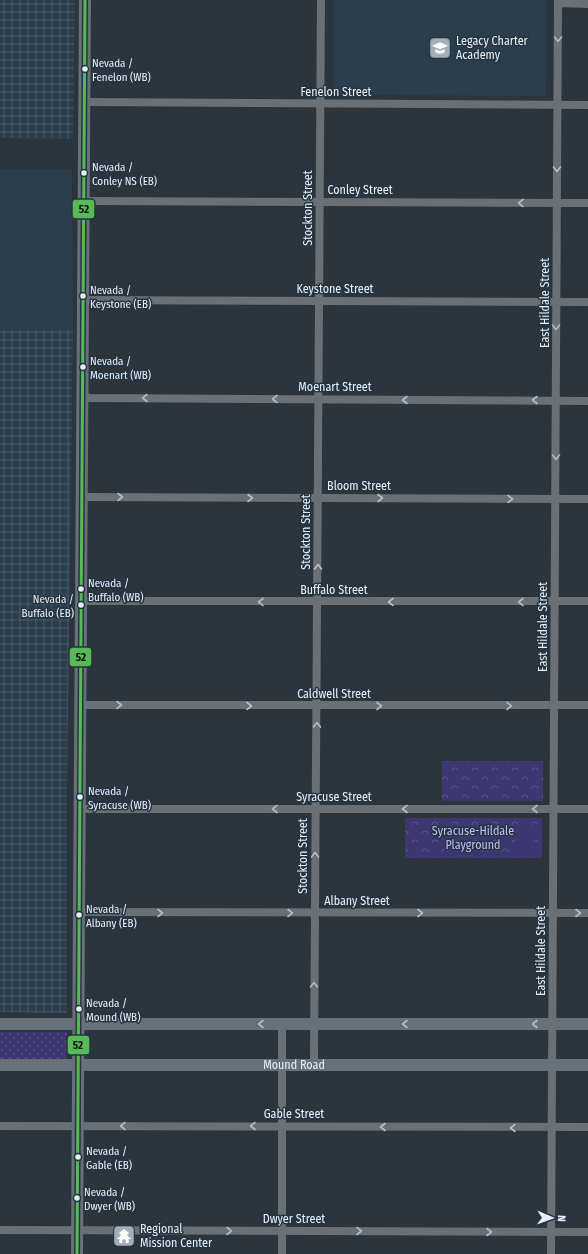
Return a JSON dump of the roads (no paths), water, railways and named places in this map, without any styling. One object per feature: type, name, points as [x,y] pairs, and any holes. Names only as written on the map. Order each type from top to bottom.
[{"type":"street","points":[[78,1254],[78,912],[85,0]]},
{"type":"street","name":"Stockton Street","points":[[314,1065],[321,0]]},
{"type":"street","points":[[558,2],[588,4]]},
{"type":"street","name":"East Hildale Street","points":[[551,1254],[558,2]]},
{"type":"street","name":"Fenelon Street","points":[[84,102],[588,105]]},
{"type":"street","name":"Conley Street","points":[[84,201],[588,203]]},
{"type":"street","name":"Keystone Street","points":[[83,300],[588,302]]},
{"type":"street","name":"Moenart Street","points":[[82,395],[89,398],[588,401]]},
{"type":"street","name":"Bloom Street","points":[[81,497],[588,499]]},
{"type":"street","name":"Buffalo Street","points":[[81,601],[588,602]]},
{"type":"street","name":"Caldwell Street","points":[[80,705],[588,705]]},
{"type":"street","name":"Syracuse Street","points":[[79,809],[588,809]]},
{"type":"street","name":"Albany Street","points":[[78,912],[588,913]]},
{"type":"street","points":[[0,1024],[588,1024]]},
{"type":"street","points":[[282,1024],[282,1254]]},
{"type":"street","name":"Mound Road","points":[[0,1065],[588,1065]]},
{"type":"street","name":"Gable Street","points":[[0,1126],[588,1127]]},
{"type":"street","name":"Dwyer Street","points":[[0,1230],[588,1232]]},
{"type":"place","name":"Legacy Charter Academy","points":[[440,48]]},
{"type":"place","name":"Nevada / Fenelon (WB)","points":[[85,69]]},
{"type":"place","name":"Nevada / Conley NS (EB)","points":[[84,173]]},
{"type":"place","name":"Nevada / Keystone (EB)","points":[[83,296]]},
{"type":"place","name":"Nevada / Moenart (WB)","points":[[83,367]]},
{"type":"place","name":"Nevada / Buffalo (WB)","points":[[81,589]]},
{"type":"place","name":"Nevada / Buffalo (EB)","points":[[81,605]]},
{"type":"place","name":"Nevada / Syracuse (WB)","points":[[80,797]]},
{"type":"place","name":"Nevada / Albany (EB)","points":[[79,915]]},
{"type":"place","name":"Nevada / Mound (WB)","points":[[79,1009]]},
{"type":"place","name":"Nevada / Gable (EB)","points":[[78,1157]]},
{"type":"place","name":"Nevada / Dwyer (WB)","points":[[77,1198]]},
{"type":"place","name":"Regional Mission Center","points":[[124,1236]]},
{"type":"park label","name":"Syracuse-Hildale Playground","points":[[473,838]]}]
